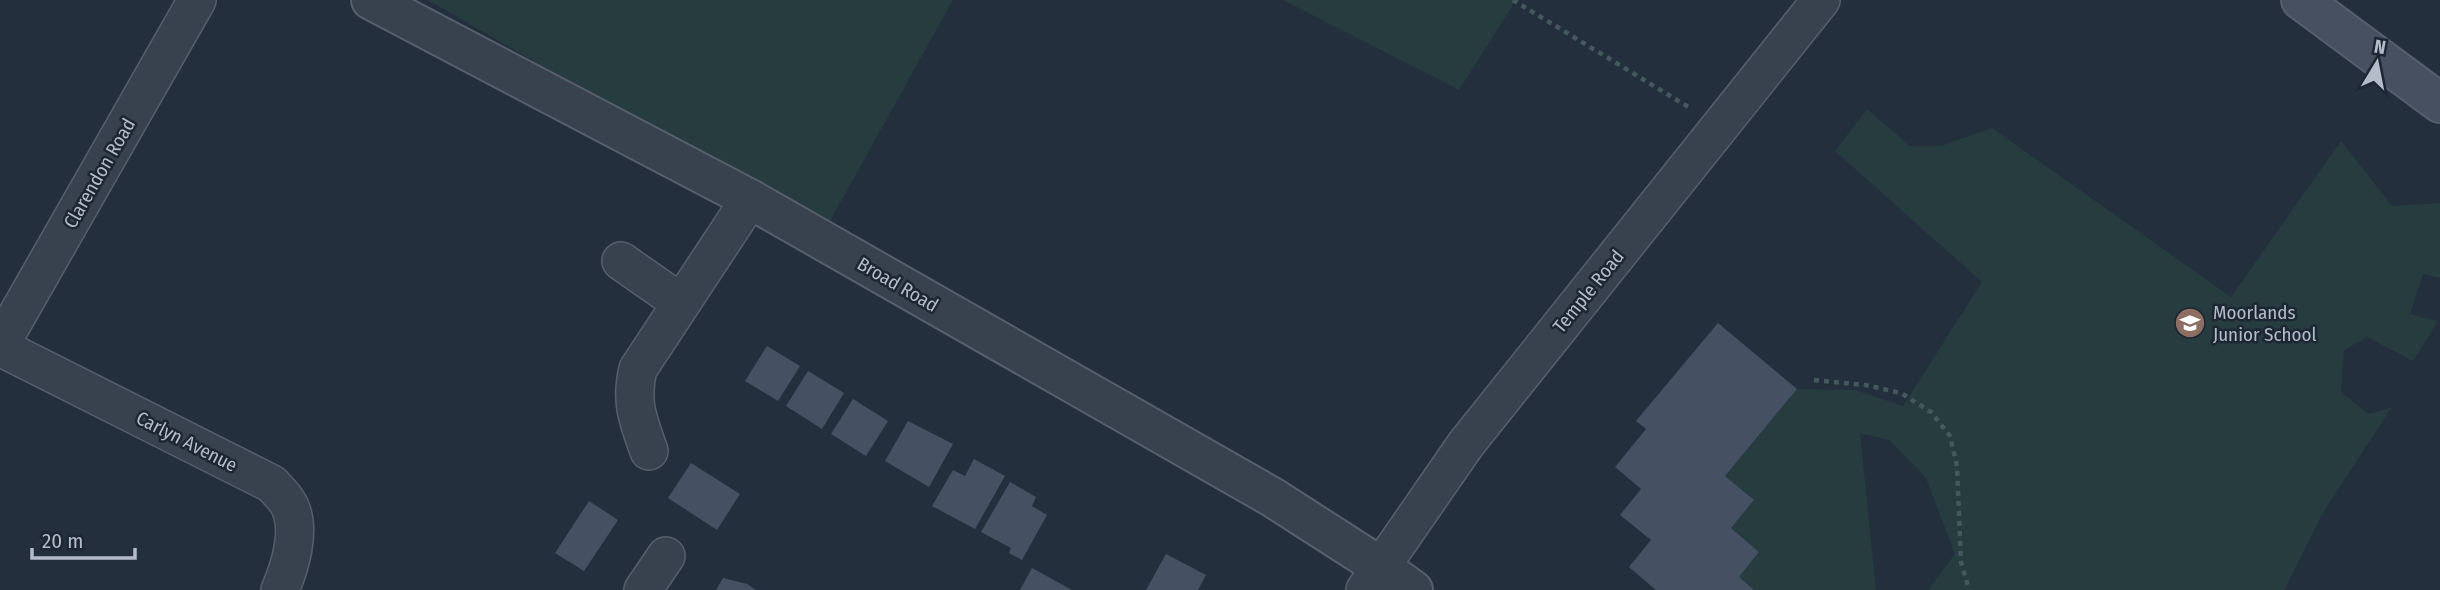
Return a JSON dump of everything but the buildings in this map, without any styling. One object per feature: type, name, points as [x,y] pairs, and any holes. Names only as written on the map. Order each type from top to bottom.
[{"type":"main road","points":[[2301,0],[2440,103]]},
{"type":"street","name":"Clarendon Road","points":[[0,346],[197,0]]},
{"type":"street","name":"Broad Road","points":[[371,0],[750,199],[1272,497],[1373,578],[1412,590]]},
{"type":"street","name":"Temple Road","points":[[1373,578],[1466,444],[1821,0]]},
{"type":"street","points":[[649,451],[638,421],[633,390],[638,369],[750,199]]},
{"type":"street","points":[[621,261],[681,303]]},
{"type":"street","name":"Carlyn Avenue","points":[[0,346],[272,484],[290,506],[295,538],[287,574],[280,590]]},
{"type":"street","points":[[643,590],[666,556]]},
{"type":"path","points":[[1513,0],[1720,126]]},
{"type":"path","points":[[1814,380],[1865,385],[1901,393],[1931,412],[1950,436],[1957,466],[1961,562],[1969,590]]},
{"type":"green space","points":[[428,0],[953,0],[825,230]]},
{"type":"green space","points":[[1283,0],[1516,0],[1459,90]]},
{"type":"green space","name":"Moorlands Junior School","points":[[1867,109],[1910,146],[1941,146],[1992,128],[2231,297],[2341,141],[2392,206],[2440,203],[2440,278],[2423,274],[2410,314],[2438,321],[2413,361],[2367,337],[2344,350],[2341,392],[2368,414],[2391,408],[2321,516],[2284,590],[1928,590],[1955,554],[1926,478],[1889,440],[1860,433],[1876,590],[1754,590],[1739,577],[1759,552],[1731,528],[1754,500],[1725,476],[1797,389],[1855,390],[1903,406],[1982,282],[1835,151]]},
{"type":"place","name":"Moorlands Junior School","points":[[2190,323]]}]
